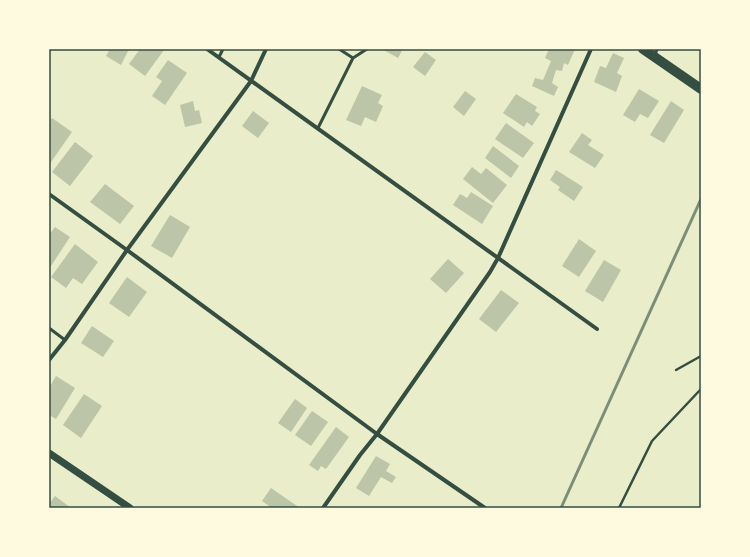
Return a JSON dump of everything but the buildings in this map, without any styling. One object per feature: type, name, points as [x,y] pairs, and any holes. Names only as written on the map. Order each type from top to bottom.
[{"type":"main road","points":[[643,49],[656,53],[701,89]]},
{"type":"street","points":[[207,49],[597,329]]},
{"type":"street","points":[[49,360],[65,340],[126,250],[252,81],[266,49]]},
{"type":"street","points":[[323,508],[360,455],[377,434],[490,272],[498,258],[591,49]]},
{"type":"street","points":[[49,194],[377,434],[485,508]]},
{"type":"street","points":[[49,453],[130,508]]},
{"type":"lane","points":[[219,57],[223,49]]},
{"type":"lane","points":[[339,49],[353,58]]},
{"type":"lane","points":[[318,128],[353,58],[367,49]]},
{"type":"lane","points":[[49,328],[65,340]]},
{"type":"path","points":[[676,370],[701,356]]},
{"type":"path","points":[[619,508],[652,440],[701,389]]},
{"type":"railway","points":[[561,508],[701,199]]}]
